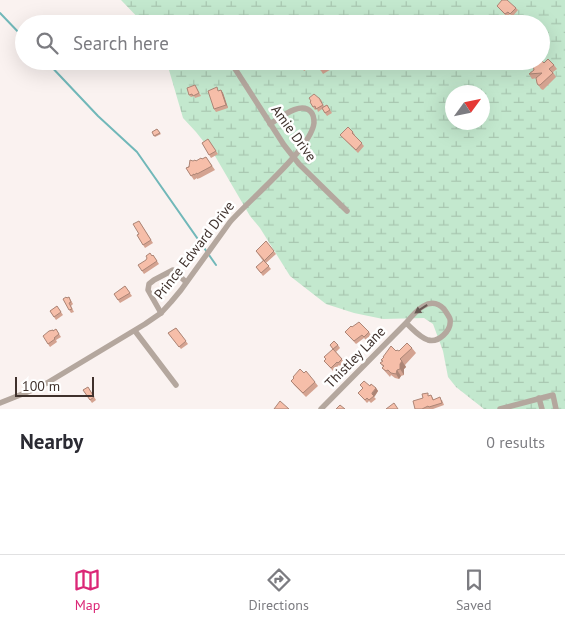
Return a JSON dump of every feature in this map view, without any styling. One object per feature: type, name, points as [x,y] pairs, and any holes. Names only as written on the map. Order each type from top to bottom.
[{"type":"street","name":"Amie Drive","points":[[236,70],[294,158],[347,211]]},
{"type":"street","name":"Prince Edward Drive","points":[[0,403],[42,386],[161,313],[230,222],[294,158],[309,136],[314,124],[314,117],[311,111],[299,108],[270,124]]},
{"type":"street","points":[[161,313],[148,290],[148,284],[173,270],[186,282]]},
{"type":"street","name":"Thistley Lane","points":[[322,409],[418,309],[426,304],[433,303],[441,306],[450,320],[444,334],[435,341],[428,340],[406,323]]},
{"type":"street","points":[[135,330],[176,385]]},
{"type":"street","points":[[500,409],[553,395],[556,409]]},
{"type":"street","points":[[539,398],[542,409]]},
{"type":"green space","points":[[121,0],[565,0],[565,409],[484,409],[456,387],[448,377],[443,351],[433,324],[424,318],[383,319],[354,313],[326,304],[290,276],[260,228],[250,216],[215,156],[183,118],[169,70],[550,70],[550,15],[135,15]]},
{"type":"building","points":[[502,0],[507,0],[516,8],[510,14],[508,12],[505,14],[497,6]]},
{"type":"building","points":[[534,70],[550,70],[553,73],[540,85],[538,85],[536,78],[542,73],[529,74]]},
{"type":"building","points":[[195,85],[199,93],[193,96],[192,94],[189,95],[187,88]]},
{"type":"building","points":[[217,87],[218,91],[221,90],[226,105],[214,109],[208,91]]},
{"type":"building","points":[[314,94],[323,105],[316,109],[309,98]]},
{"type":"building","points":[[327,105],[330,110],[325,113],[322,108]]},
{"type":"building","points":[[348,127],[362,143],[356,150],[340,135]]},
{"type":"building","points":[[157,129],[160,133],[154,136],[152,132]]},
{"type":"building","points":[[208,139],[216,151],[209,155],[202,143]]},
{"type":"building","points":[[206,157],[212,166],[191,176],[186,168],[189,167],[190,160],[196,161]]},
{"type":"building","points":[[139,221],[151,240],[143,245],[133,224]]},
{"type":"building","points":[[266,241],[274,251],[264,261],[269,266],[261,273],[256,267],[264,260],[256,251]]},
{"type":"building","points":[[150,253],[157,261],[142,271],[138,265],[146,260],[146,256]]},
{"type":"building","points":[[125,286],[130,293],[118,300],[114,294]]},
{"type":"building","points":[[69,297],[72,309],[69,310],[63,299]]},
{"type":"building","points":[[57,306],[61,312],[54,317],[50,311]]},
{"type":"building","points":[[359,322],[369,332],[364,337],[362,335],[354,341],[345,332]]},
{"type":"building","points":[[176,328],[186,341],[179,347],[168,333]]},
{"type":"building","points":[[56,329],[59,334],[48,344],[43,336],[49,331]]},
{"type":"building","points":[[334,341],[338,345],[333,349],[330,345]]},
{"type":"building","points":[[407,343],[412,348],[400,359],[402,361],[400,369],[397,370],[396,374],[382,368],[384,366],[380,363],[383,361],[381,360],[391,346],[396,351],[399,351]]},
{"type":"building","points":[[333,349],[342,359],[331,368],[324,361],[326,359],[324,357]]},
{"type":"building","points":[[300,369],[304,373],[306,371],[315,382],[303,393],[291,381]]},
{"type":"building","points":[[364,381],[376,388],[372,393],[374,396],[369,400],[367,398],[365,400],[358,393],[363,388],[360,385]]},
{"type":"building","points":[[88,387],[94,397],[90,400],[83,390]]},
{"type":"building","points":[[428,393],[428,396],[431,395],[433,400],[440,397],[442,403],[422,409],[415,409],[413,401],[423,398],[422,394]]},
{"type":"building","points":[[280,401],[289,409],[274,409]]},
{"type":"building","points":[[394,403],[398,409],[386,409]]},
{"type":"building","points":[[340,405],[345,409],[336,409]]},
{"type":"waterway","points":[[0,13],[15,29]]},
{"type":"waterway","points":[[55,70],[98,116],[137,152],[216,265]]}]
